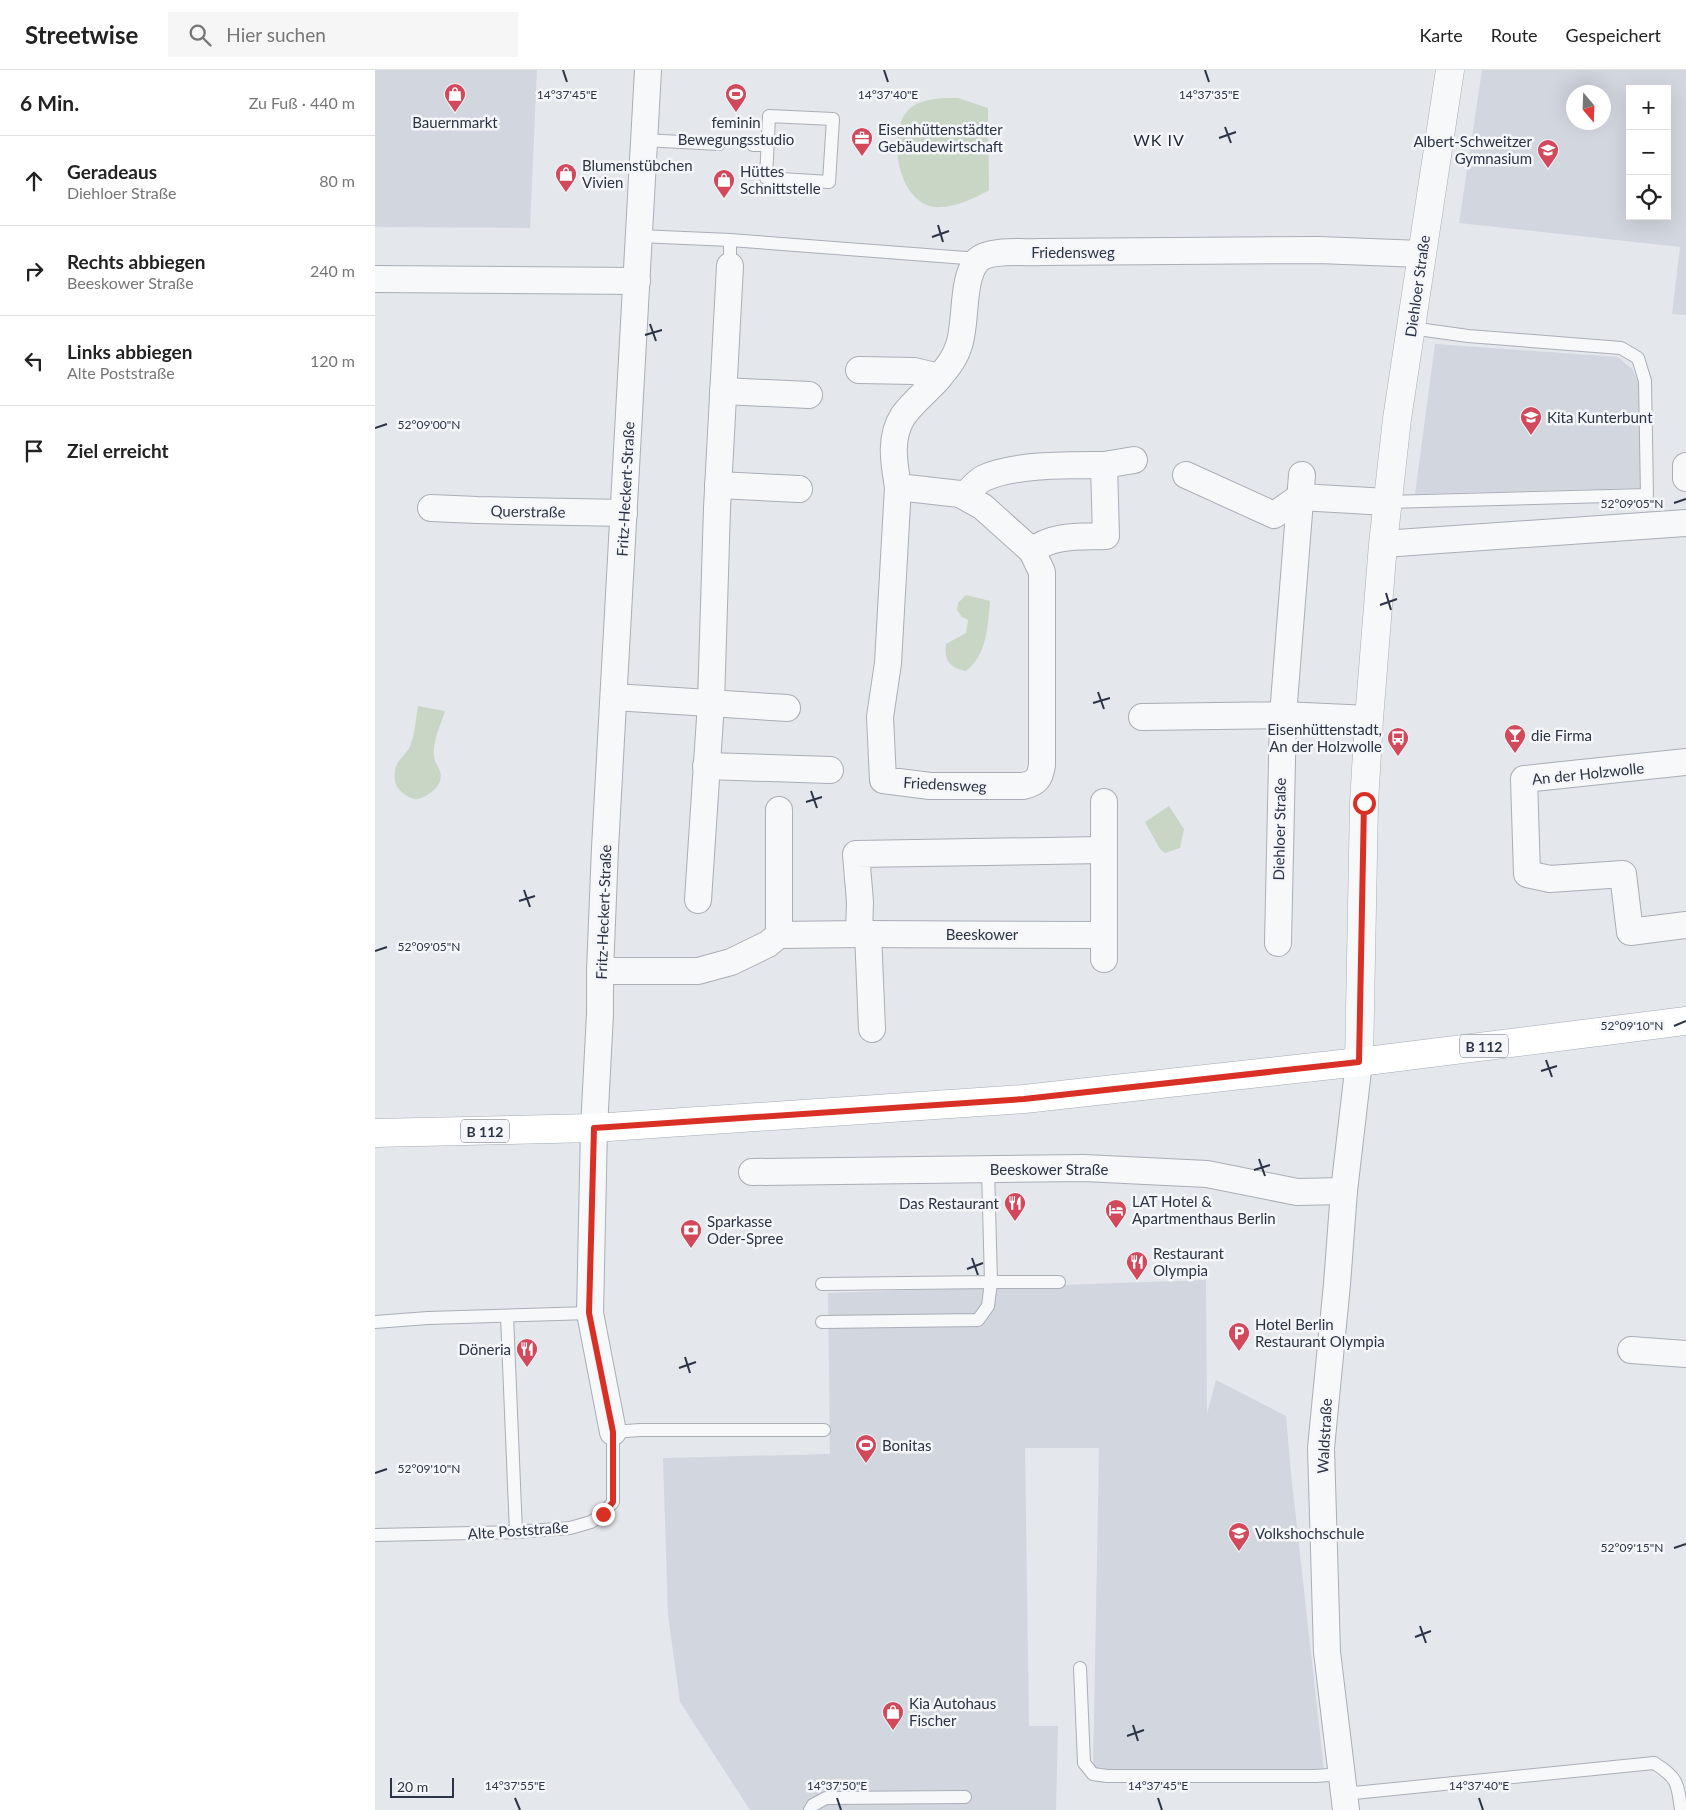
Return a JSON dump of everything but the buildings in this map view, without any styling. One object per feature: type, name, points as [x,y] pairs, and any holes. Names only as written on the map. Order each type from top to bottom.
[{"type":"main road","name":"B 112","points":[[375,1133],[594,1128],[1024,1099],[1359,1062],[1686,1021]]},
{"type":"street","name":"Fritz-Heckert-Straße","points":[[594,1128],[601,1014],[600,971],[648,70]]},
{"type":"street","name":"Diehloer Straße","points":[[1359,1062],[1363,828],[1369,719],[1383,544],[1421,254],[1450,70]]},
{"type":"street","name":"Friedensweg","points":[[897,486],[964,496],[983,508],[1032,551],[1042,572],[1042,765],[1040,776],[1034,784],[1023,786],[930,786],[883,780],[880,717],[888,663],[897,486],[893,458],[895,435],[903,416],[939,377],[955,356],[960,342],[968,285],[972,269],[979,259],[997,253],[1041,252],[1319,250],[1421,254]]},
{"type":"street","points":[[698,900],[711,703],[718,486],[730,266]]},
{"type":"street","points":[[375,279],[637,281]]},
{"type":"street","points":[[859,370],[914,371],[939,377]]},
{"type":"street","points":[[723,391],[809,395]]},
{"type":"street","points":[[964,496],[983,478],[1017,469],[1105,465],[1134,460]]},
{"type":"street","points":[[1032,551],[1039,544],[1063,537],[1106,536],[1105,465]]},
{"type":"street","points":[[1686,466],[1686,478]]},
{"type":"street","points":[[1185,475],[1274,515],[1301,486],[1387,502]]},
{"type":"street","points":[[718,486],[799,489]]},
{"type":"street","name":"Diehloer Straße","points":[[1278,943],[1283,716],[1301,486]]},
{"type":"street","name":"Querstraße","points":[[431,508],[624,513]]},
{"type":"street","points":[[1383,544],[1686,523]]},
{"type":"street","points":[[614,697],[787,708]]},
{"type":"street","points":[[1143,717],[1283,716],[1369,719]]},
{"type":"street","name":"An der Holzwolle","points":[[1686,762],[1524,779],[1527,874],[1551,880],[1623,874],[1630,932],[1686,925]]},
{"type":"street","points":[[707,766],[830,770]]},
{"type":"street","points":[[872,1029],[856,854],[1103,850],[1104,802]]},
{"type":"street","points":[[779,810],[779,935]]},
{"type":"street","name":"Beeskower","points":[[863,933],[1104,947],[1105,886],[1103,850]]},
{"type":"street","points":[[600,971],[698,972],[731,962],[768,944],[779,935],[863,933]]},
{"type":"street","name":"Waldstraße","points":[[1344,1793],[1327,1652],[1321,1448],[1344,1191],[1359,1062]]},
{"type":"street","name":"Alte Poststraße","points":[[594,1128],[589,1313],[613,1432]]},
{"type":"street","name":"Beeskower Straße","points":[[752,1172],[1084,1168],[1207,1174],[1297,1192],[1344,1191]]},
{"type":"street","points":[[1631,1350],[1686,1354]]},
{"type":"lane","points":[[769,116],[833,119],[829,182],[766,178],[768,146],[769,116]]},
{"type":"lane","points":[[644,140],[719,144]]},
{"type":"lane","points":[[753,145],[768,146]]},
{"type":"lane","points":[[639,236],[731,240],[979,259]]},
{"type":"lane","points":[[730,266],[731,240]]},
{"type":"lane","points":[[1387,502],[1647,495],[1645,381],[1638,358],[1621,348],[1467,336],[1411,328]]},
{"type":"lane","points":[[822,1322],[978,1320],[989,1306],[991,1282],[988,1169]]},
{"type":"lane","points":[[823,1284],[1059,1282]]},
{"type":"lane","points":[[375,1322],[407,1319],[589,1313]]},
{"type":"lane","points":[[507,1316],[516,1532]]},
{"type":"lane","points":[[613,1432],[640,1430],[824,1430]]},
{"type":"lane","name":"Alte Poststraße","points":[[375,1535],[516,1532],[570,1528],[591,1522],[603,1514],[613,1502],[613,1432]]},
{"type":"lane","points":[[1080,1668],[1084,1763],[1093,1774],[1107,1776],[1316,1776],[1344,1793],[1654,1763],[1670,1772],[1679,1788],[1681,1810]]},
{"type":"lane","points":[[810,1810],[813,1805],[827,1798],[965,1797]]},
{"type":"shaded area","name":"Bauernmarkt","points":[[375,70],[537,70],[530,228],[375,227]]},
{"type":"shaded area","name":"Albert-Schweitzer Gymnasium","points":[[1482,70],[1686,70],[1686,315],[1672,314],[1680,247],[1459,223]]},
{"type":"shaded area","name":"Kita Kunterbunt","points":[[1435,344],[1618,357],[1632,369],[1639,383],[1641,488],[1415,494]]},
{"type":"shaded area","points":[[1206,1280],[1207,1414],[1216,1380],[1286,1416],[1324,1770],[1093,1774],[1099,1448],[1025,1448],[1029,1726],[1058,1726],[1056,1810],[750,1810],[680,1702],[668,1615],[663,1458],[830,1454],[828,1293]]},
{"type":"green space","points":[[958,98],[988,108],[989,190],[956,205],[935,207],[922,203],[912,194],[904,181],[899,166],[898,135],[901,121],[908,110],[916,104],[925,101]]},
{"type":"green space","points":[[966,595],[990,601],[987,629],[982,648],[978,657],[966,671],[956,668],[949,663],[946,655],[946,644],[966,633],[968,620],[962,617],[957,610],[958,603]]},
{"type":"green space","points":[[418,706],[445,711],[434,751],[440,770],[440,781],[431,793],[417,799],[406,795],[400,790],[395,781],[395,774],[397,763],[411,744]]},
{"type":"green space","points":[[1169,806],[1184,829],[1180,848],[1165,853],[1160,849],[1145,822]]},
{"type":"place","name":"Bauernmarkt","points":[[455,113]]},
{"type":"place","name":"feminin Bewegungsstudio","points":[[736,113]]},
{"type":"place","name":"Eisenhüttenstädter Gebäudewirtschaft","points":[[862,157]]},
{"type":"place","name":"Albert-Schweitzer Gymnasium","points":[[1548,169]]},
{"type":"place","name":"Blumenstübchen Vivien","points":[[566,193]]},
{"type":"place","name":"Hüttes Schnittstelle","points":[[724,199]]},
{"type":"place","name":"Kita Kunterbunt","points":[[1531,436]]},
{"type":"place","name":"die Firma","points":[[1515,754]]},
{"type":"place","name":"Eisenhüttenstadt, An der Holzwolle","points":[[1398,757]]},
{"type":"place","name":"Das Restaurant","points":[[1015,1222]]},
{"type":"place","name":"LAT Hotel & Apartmenthaus Berlin","points":[[1116,1229]]},
{"type":"place","name":"Sparkasse Oder-Spree","points":[[691,1249]]},
{"type":"place","name":"Restaurant Olympia","points":[[1137,1281]]},
{"type":"place","name":"Hotel Berlin Restaurant Olympia","points":[[1239,1352]]},
{"type":"place","name":"Döneria","points":[[527,1368]]},
{"type":"place","name":"Bonitas","points":[[866,1464]]},
{"type":"place","name":"Volkshochschule","points":[[1239,1552]]},
{"type":"place","name":"Kia Autohaus Fischer","points":[[893,1731]]},
{"type":"district","name":"WK IV","points":[[1159,139]]},
{"type":"route","points":[[603,1514],[613,1502],[613,1432],[589,1313],[594,1128],[1024,1099],[1359,1062],[1364,803]]}]
